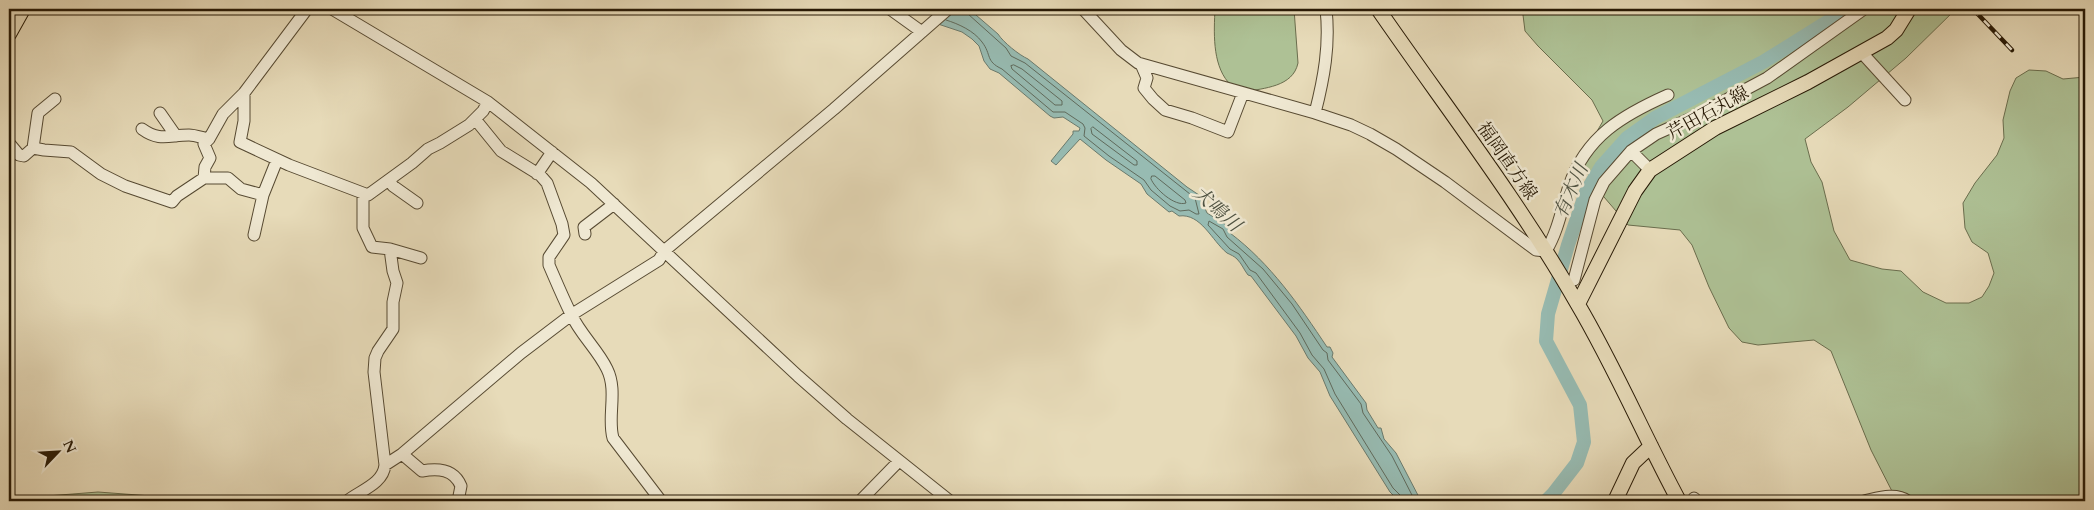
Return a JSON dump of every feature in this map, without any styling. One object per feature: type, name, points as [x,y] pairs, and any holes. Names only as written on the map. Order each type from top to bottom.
[{"type":"main road","points":[[9,34],[24,9]]},
{"type":"main road","name":"福岡直方線","points":[[1378,9],[1548,255],[1572,285],[1578,304],[1625,391],[1679,501]]},
{"type":"main road","name":"芹田石丸線","points":[[1578,304],[1635,191],[1650,170],[1691,143],[1887,38],[1896,30],[1909,9]]},
{"type":"main road","points":[[1615,501],[1633,463],[1640,454],[1651,446]]},
{"type":"street","points":[[204,178],[205,167],[210,158],[204,144],[209,139],[223,114],[244,93],[307,9]]},
{"type":"street","points":[[332,9],[488,102],[591,183],[798,376],[950,501]]},
{"type":"street","points":[[890,9],[922,32]]},
{"type":"street","points":[[385,465],[402,454],[521,353],[571,315],[659,260],[664,251],[948,9]]},
{"type":"street","points":[[1083,9],[1121,50],[1141,64],[1315,113],[1350,125],[1396,148],[1536,250],[1548,255],[1572,178],[1586,153],[1606,129],[1621,118],[1668,95]]},
{"type":"street","points":[[1315,113],[1324,78],[1328,42],[1326,9]]},
{"type":"street","points":[[1572,285],[1595,200],[1604,182],[1631,151],[1656,134],[1768,78],[1864,9]]},
{"type":"street","points":[[1862,53],[1905,100]]},
{"type":"street","points":[[1141,64],[1147,78],[1144,88],[1153,100],[1165,110],[1228,132],[1244,94]]},
{"type":"street","points":[[1742,92],[1751,110]]},
{"type":"street","points":[[244,93],[244,121],[240,142],[276,160],[363,195],[368,195],[412,164],[428,149],[475,119],[488,102]]},
{"type":"street","points":[[9,144],[19,155],[24,156],[33,148],[38,113],[56,99]]},
{"type":"street","points":[[160,113],[176,136]]},
{"type":"street","points":[[475,119],[502,151],[538,174],[547,183],[562,224],[564,235],[549,257],[549,264],[571,315],[608,370],[613,409],[610,428],[613,438],[661,501]]},
{"type":"street","points":[[142,129],[152,136],[191,135],[209,139]]},
{"type":"street","points":[[33,148],[71,152],[101,174],[125,186],[172,202],[176,196],[204,178],[228,178],[241,189],[263,195]]},
{"type":"street","points":[[1631,151],[1650,170]]},
{"type":"street","points":[[538,174],[552,152]]},
{"type":"street","points":[[254,235],[263,195],[276,160]]},
{"type":"street","points":[[389,180],[392,186],[417,203]]},
{"type":"street","points":[[363,195],[363,228],[372,246],[390,248],[421,258]]},
{"type":"street","points":[[584,234],[584,227],[589,222],[614,204]]},
{"type":"street","points":[[348,501],[380,479],[384,473],[385,465],[374,372],[375,358],[378,351],[393,329],[393,302],[397,283],[393,271],[390,248]]},
{"type":"street","points":[[402,454],[422,471],[433,469],[446,470],[454,476],[461,486],[458,501]]},
{"type":"street","points":[[860,501],[899,461]]},
{"type":"street","points":[[1864,501],[1885,496],[1904,498],[1908,501]]},
{"type":"green space","points":[[1215,9],[1294,9],[1298,63],[1290,77],[1277,85],[1244,92],[1229,83],[1219,66],[1215,47]]},
{"type":"green space","points":[[1528,9],[1956,9],[1906,58],[1848,107],[1805,139],[1811,162],[1822,182],[1834,231],[1850,260],[1882,269],[1901,271],[1923,292],[1946,303],[1969,303],[1982,297],[1994,273],[1988,253],[1972,242],[1965,228],[1963,203],[1975,183],[1997,155],[2004,138],[2003,120],[2010,91],[2016,78],[2029,70],[2046,71],[2063,79],[2085,77],[2085,501],[1897,501],[1871,450],[1831,351],[1814,340],[1758,345],[1742,342],[1729,328],[1709,287],[1692,245],[1680,230],[1628,225],[1592,183],[1584,165],[1592,140],[1603,121],[1592,100],[1525,31],[1523,15]]},
{"type":"green space","points":[[98,492],[191,499],[305,496],[308,501],[9,501],[9,499]]},
{"type":"water","points":[[921,9],[969,9],[1020,55],[1028,59],[1199,195],[1207,213],[1228,226],[1230,233],[1259,258],[1295,301],[1327,347],[1330,347],[1333,353],[1332,357],[1366,403],[1367,410],[1378,428],[1381,428],[1384,439],[1396,453],[1421,501],[1399,501],[1390,492],[1330,396],[1320,372],[1308,358],[1296,336],[1234,256],[1227,253],[1200,223],[1187,216],[1179,216],[1172,211],[1169,212],[1147,194],[1141,184],[1080,139],[1056,165],[1051,161],[1073,134],[1073,131],[1079,131],[1080,128],[1063,117],[1054,118],[1050,116],[999,73],[990,69],[984,61],[979,46],[972,39],[962,32],[938,24],[932,14]]},
{"type":"waterway","name":"有木川","points":[[1546,501],[1577,463],[1584,442],[1580,405],[1546,341],[1548,314],[1586,192],[1601,167],[1627,138],[1655,118],[1763,62],[1848,9]]},
{"type":"railway","points":[[1973,9],[2012,50]]},
{"type":"water label","name":"犬鳴川","points":[[1217,209]]}]
